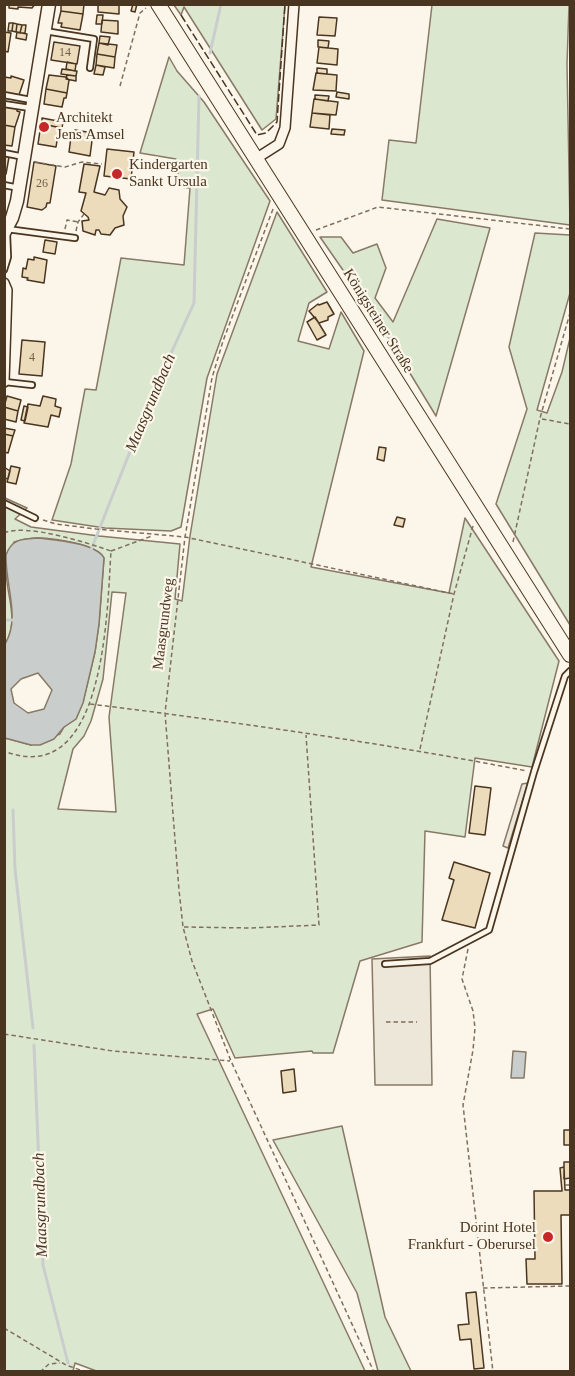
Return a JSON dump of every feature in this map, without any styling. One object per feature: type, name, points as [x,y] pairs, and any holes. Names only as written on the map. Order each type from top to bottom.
[{"type":"main road","name":"Königsteiner Straße","points":[[153,6],[279,194],[570,655]]},
{"type":"street","points":[[6,228],[29,159],[33,104],[50,4]]},
{"type":"street","points":[[256,159],[279,144],[285,128],[294,4]]},
{"type":"street","points":[[4,283],[7,290],[4,382]]},
{"type":"lane","points":[[45,31],[94,39],[90,68]]},
{"type":"lane","points":[[4,95],[33,104]]},
{"type":"lane","points":[[4,104],[33,104]]},
{"type":"lane","points":[[4,153],[29,159]]},
{"type":"lane","points":[[4,185],[19,188]]},
{"type":"lane","points":[[4,270],[8,257],[6,228],[75,238]]},
{"type":"lane","points":[[4,382],[32,386]]},
{"type":"lane","points":[[4,502],[35,518]]},
{"type":"lane","points":[[385,964],[430,961],[489,930],[534,772],[565,676],[570,671]]},
{"type":"path","points":[[120,86],[140,13],[153,6]]},
{"type":"path","points":[[29,159],[65,166],[82,162],[102,164]]},
{"type":"path","name":"Maasgrundweg","points":[[279,194],[223,341],[212,378],[185,537],[165,713],[183,927],[192,961],[231,1061],[375,1371]]},
{"type":"path","points":[[306,237],[316,230],[378,207],[570,229]]},
{"type":"path","points":[[75,238],[78,222],[84,214]]},
{"type":"path","points":[[64,236],[67,220],[78,222]]},
{"type":"path","points":[[510,561],[540,418],[570,313]]},
{"type":"path","points":[[540,418],[570,423]]},
{"type":"path","points":[[420,750],[454,594],[478,512]]},
{"type":"path","points":[[35,518],[56,524],[102,530],[185,537],[454,594]]},
{"type":"path","points":[[5,532],[11,530],[40,532],[90,543],[111,551],[153,535]]},
{"type":"path","points":[[4,751],[35,757],[48,755],[58,750],[75,733],[90,704],[102,652],[111,551]]},
{"type":"path","points":[[103,596],[108,597]]},
{"type":"path","points":[[90,704],[420,750],[534,772]]},
{"type":"path","points":[[183,927],[250,928],[319,925],[306,734]]},
{"type":"path","points":[[470,940],[462,979],[473,1011],[475,1028],[463,1105],[493,1371]]},
{"type":"path","points":[[386,1022],[417,1022]]},
{"type":"path","points":[[4,1034],[113,1051],[231,1061]]},
{"type":"path","points":[[565,1185],[570,1185]]},
{"type":"path","points":[[482,1288],[570,1286]]},
{"type":"path","points":[[4,1328],[63,1363],[86,1371]]},
{"type":"path","points":[[40,1371],[49,1364],[63,1363]]},
{"type":"green space","points":[[174,5],[285,5],[276,119],[262,130],[184,7],[181,15]]},
{"type":"green space","points":[[432,5],[569,5],[567,64],[570,225],[382,200],[389,140],[416,143]]},
{"type":"green space","points":[[169,57],[177,71],[204,102],[270,201],[207,378],[181,527],[171,531],[105,528],[52,520],[71,464],[85,389],[96,390],[121,258],[184,265],[190,188],[180,187],[176,159],[140,153]]},
{"type":"green space","points":[[277,212],[327,292],[309,303],[298,341],[329,349],[341,312],[364,351],[311,567],[449,593],[465,518],[559,661],[532,767],[475,758],[465,837],[425,831],[422,942],[360,961],[333,1053],[313,1053],[312,1051],[235,1058],[213,1009],[197,1014],[365,1371],[99,1372],[75,1363],[73,1371],[5,1371],[5,738],[31,745],[60,734],[64,727],[76,719],[83,702],[95,652],[104,558],[93,549],[53,539],[37,538],[14,542],[6,567],[12,617],[5,644],[5,498],[27,508],[15,519],[31,527],[180,544],[175,599],[182,601],[190,536],[217,374]],"holes":[[[112,592],[126,593],[109,717],[116,812],[58,809],[73,749],[84,736],[91,721],[103,679]]]},
{"type":"green space","points":[[437,219],[490,228],[436,416],[377,319],[320,237],[341,237],[353,253],[377,244],[386,268],[375,298],[393,322]]},
{"type":"green space","points":[[535,233],[570,235],[570,293],[537,410],[547,413],[562,372],[570,338],[570,625],[496,504],[527,409],[509,347]]},
{"type":"green space","points":[[342,1126],[385,1317],[411,1371],[378,1371],[357,1293],[273,1140]]},
{"type":"shaded area","points":[[39,538],[84,546],[100,553],[104,558],[95,652],[83,703],[76,719],[64,727],[54,739],[40,745],[31,745],[5,738],[5,644],[12,623],[6,555],[15,542]],"holes":[[[38,673],[52,690],[44,709],[28,713],[14,703],[11,689],[21,679]]]},
{"type":"shaded area","points":[[528,783],[508,848],[503,846],[522,784]]},
{"type":"shaded area","points":[[430,956],[432,1085],[375,1085],[372,959]]},
{"type":"shaded area","points":[[513,1051],[526,1052],[524,1078],[511,1078]]},
{"type":"building","points":[[9,4],[35,4],[32,8],[18,7],[18,9],[9,8]]},
{"type":"building","points":[[61,4],[84,4],[83,14],[61,11]]},
{"type":"building","points":[[98,4],[119,5],[119,14],[98,12]]},
{"type":"building","points":[[133,4],[137,4],[135,12],[131,11]]},
{"type":"building","points":[[61,11],[83,14],[80,30],[61,27],[62,23],[58,23]]},
{"type":"building","points":[[97,15],[103,15],[102,24],[96,24]]},
{"type":"building","points":[[319,17],[337,18],[335,36],[317,35]]},
{"type":"building","points":[[102,20],[118,21],[118,34],[101,32]]},
{"type":"building","points":[[9,23],[13,23],[12,31],[8,31]]},
{"type":"building","points":[[13,23],[17,24],[16,32],[12,31]]},
{"type":"building","points":[[17,24],[22,25],[20,33],[16,32]]},
{"type":"building","points":[[22,25],[26,25],[25,33],[20,33]]},
{"type":"building","points":[[4,32],[11,33],[8,52],[4,51]]},
{"type":"building","points":[[17,32],[27,34],[26,40],[16,38]]},
{"type":"building","points":[[100,36],[110,37],[108,45],[99,43]]},
{"type":"building","points":[[318,40],[329,41],[328,48],[318,47]]},
{"type":"building","points":[[54,42],[80,46],[77,64],[51,60]]},
{"type":"building","points":[[99,43],[117,45],[115,57],[97,54]]},
{"type":"building","points":[[319,47],[338,49],[337,65],[317,63]]},
{"type":"building","points":[[97,54],[115,57],[114,68],[96,65]]},
{"type":"building","points":[[67,62],[76,64],[75,71],[66,69]]},
{"type":"building","points":[[96,65],[105,67],[103,75],[94,74]]},
{"type":"building","points":[[317,68],[327,69],[327,74],[317,73]]},
{"type":"building","points":[[62,69],[77,71],[76,76],[61,74]]},
{"type":"building","points":[[316,73],[337,75],[336,91],[313,90]]},
{"type":"building","points":[[49,75],[66,77],[69,80],[67,93],[46,89]]},
{"type":"building","points":[[67,75],[76,76],[76,81],[66,79]]},
{"type":"building","points":[[11,76],[24,80],[19,95],[4,93],[4,77],[11,78]]},
{"type":"building","points":[[46,89],[67,93],[62,107],[44,104]]},
{"type":"building","points":[[337,92],[349,94],[349,99],[336,97]]},
{"type":"building","points":[[315,95],[329,96],[328,101],[315,99]]},
{"type":"building","points":[[314,99],[338,102],[336,115],[312,113]]},
{"type":"building","points":[[4,106],[17,108],[20,112],[15,127],[4,125]]},
{"type":"building","points":[[312,113],[330,115],[329,129],[310,127]]},
{"type":"building","points":[[42,118],[63,122],[62,128],[42,124]]},
{"type":"building","points":[[41,124],[62,128],[56,147],[38,144]]},
{"type":"building","points":[[4,125],[15,127],[12,146],[4,145]]},
{"type":"building","points":[[332,129],[345,130],[344,135],[331,134]]},
{"type":"building","points":[[75,130],[93,133],[90,156],[69,152],[71,137],[74,137]]},
{"type":"building","points":[[107,149],[134,152],[131,179],[104,176]]},
{"type":"building","points":[[4,156],[9,157],[6,174],[4,173]]},
{"type":"building","points":[[34,162],[56,166],[50,203],[47,203],[42,210],[27,207]]},
{"type":"building","points":[[84,164],[100,166],[94,192],[105,195],[109,188],[119,190],[120,199],[127,207],[123,216],[124,225],[115,228],[110,235],[101,234],[99,230],[96,230],[95,235],[83,231],[82,221],[89,220],[81,211],[86,193],[79,192]]},
{"type":"building","points":[[45,240],[57,242],[55,254],[43,252]]},
{"type":"building","points":[[34,257],[47,260],[44,283],[22,277],[23,268],[26,269],[28,259],[34,260]]},
{"type":"building","points":[[327,302],[334,314],[328,317],[328,320],[319,323],[309,311],[318,304]]},
{"type":"building","points":[[315,317],[326,335],[317,340],[307,322]]},
{"type":"building","points":[[22,340],[45,342],[42,376],[19,374]]},
{"type":"building","points":[[7,396],[21,400],[18,411],[4,407]]},
{"type":"building","points":[[43,396],[56,399],[55,406],[61,408],[59,417],[51,415],[48,427],[24,423],[28,404],[40,406]]},
{"type":"building","points":[[24,406],[28,407],[25,421],[21,420]]},
{"type":"building","points":[[4,407],[18,411],[16,422],[4,419]]},
{"type":"building","points":[[4,428],[15,430],[13,436],[4,434]]},
{"type":"building","points":[[4,434],[13,436],[8,453],[4,452]]},
{"type":"building","points":[[379,447],[386,448],[384,461],[377,459]]},
{"type":"building","points":[[11,466],[20,468],[16,484],[7,482]]},
{"type":"building","points":[[4,467],[10,471],[8,479],[4,478]]},
{"type":"building","points":[[397,517],[405,519],[403,527],[394,525]]},
{"type":"building","points":[[475,786],[491,788],[485,835],[469,833]]},
{"type":"building","points":[[454,862],[490,873],[475,928],[442,920],[454,880],[449,878]]},
{"type":"building","points":[[294,1069],[296,1091],[283,1093],[281,1071]]},
{"type":"building","points":[[564,1130],[570,1130],[570,1145],[564,1145]]},
{"type":"building","points":[[564,1162],[570,1162],[570,1178],[564,1179]]},
{"type":"building","name":"Dorint Hotel Frankfurt - Oberursel","points":[[564,1167],[565,1190],[570,1190],[570,1215],[561,1215],[562,1284],[527,1284],[526,1259],[535,1259],[534,1191],[562,1191],[560,1168]]},
{"type":"building","points":[[476,1292],[484,1368],[474,1369],[471,1339],[460,1340],[458,1325],[469,1324],[466,1293]]},
{"type":"waterway","name":"Maasgrundbach","points":[[210,53],[221,4]]},
{"type":"waterway","name":"Maasgrundbach","points":[[91,550],[156,386],[194,303],[199,96]]},
{"type":"waterway","points":[[4,620],[15,620]]},
{"type":"waterway","name":"Maasgrundbach","points":[[13,810],[15,869],[33,1028]]},
{"type":"waterway","name":"Maasgrundbach","points":[[34,1045],[43,1265],[68,1363]]},
{"type":"fence","points":[[181,15],[257,135],[266,133],[277,122],[285,4]]},
{"type":"place","name":"Architekt Jens Amsel","points":[[44,127]]},
{"type":"place","name":"Kindergarten Sankt Ursula","points":[[117,174]]},
{"type":"place","name":"Dorint Hotel Frankfurt - Oberursel","points":[[548,1237]]}]
